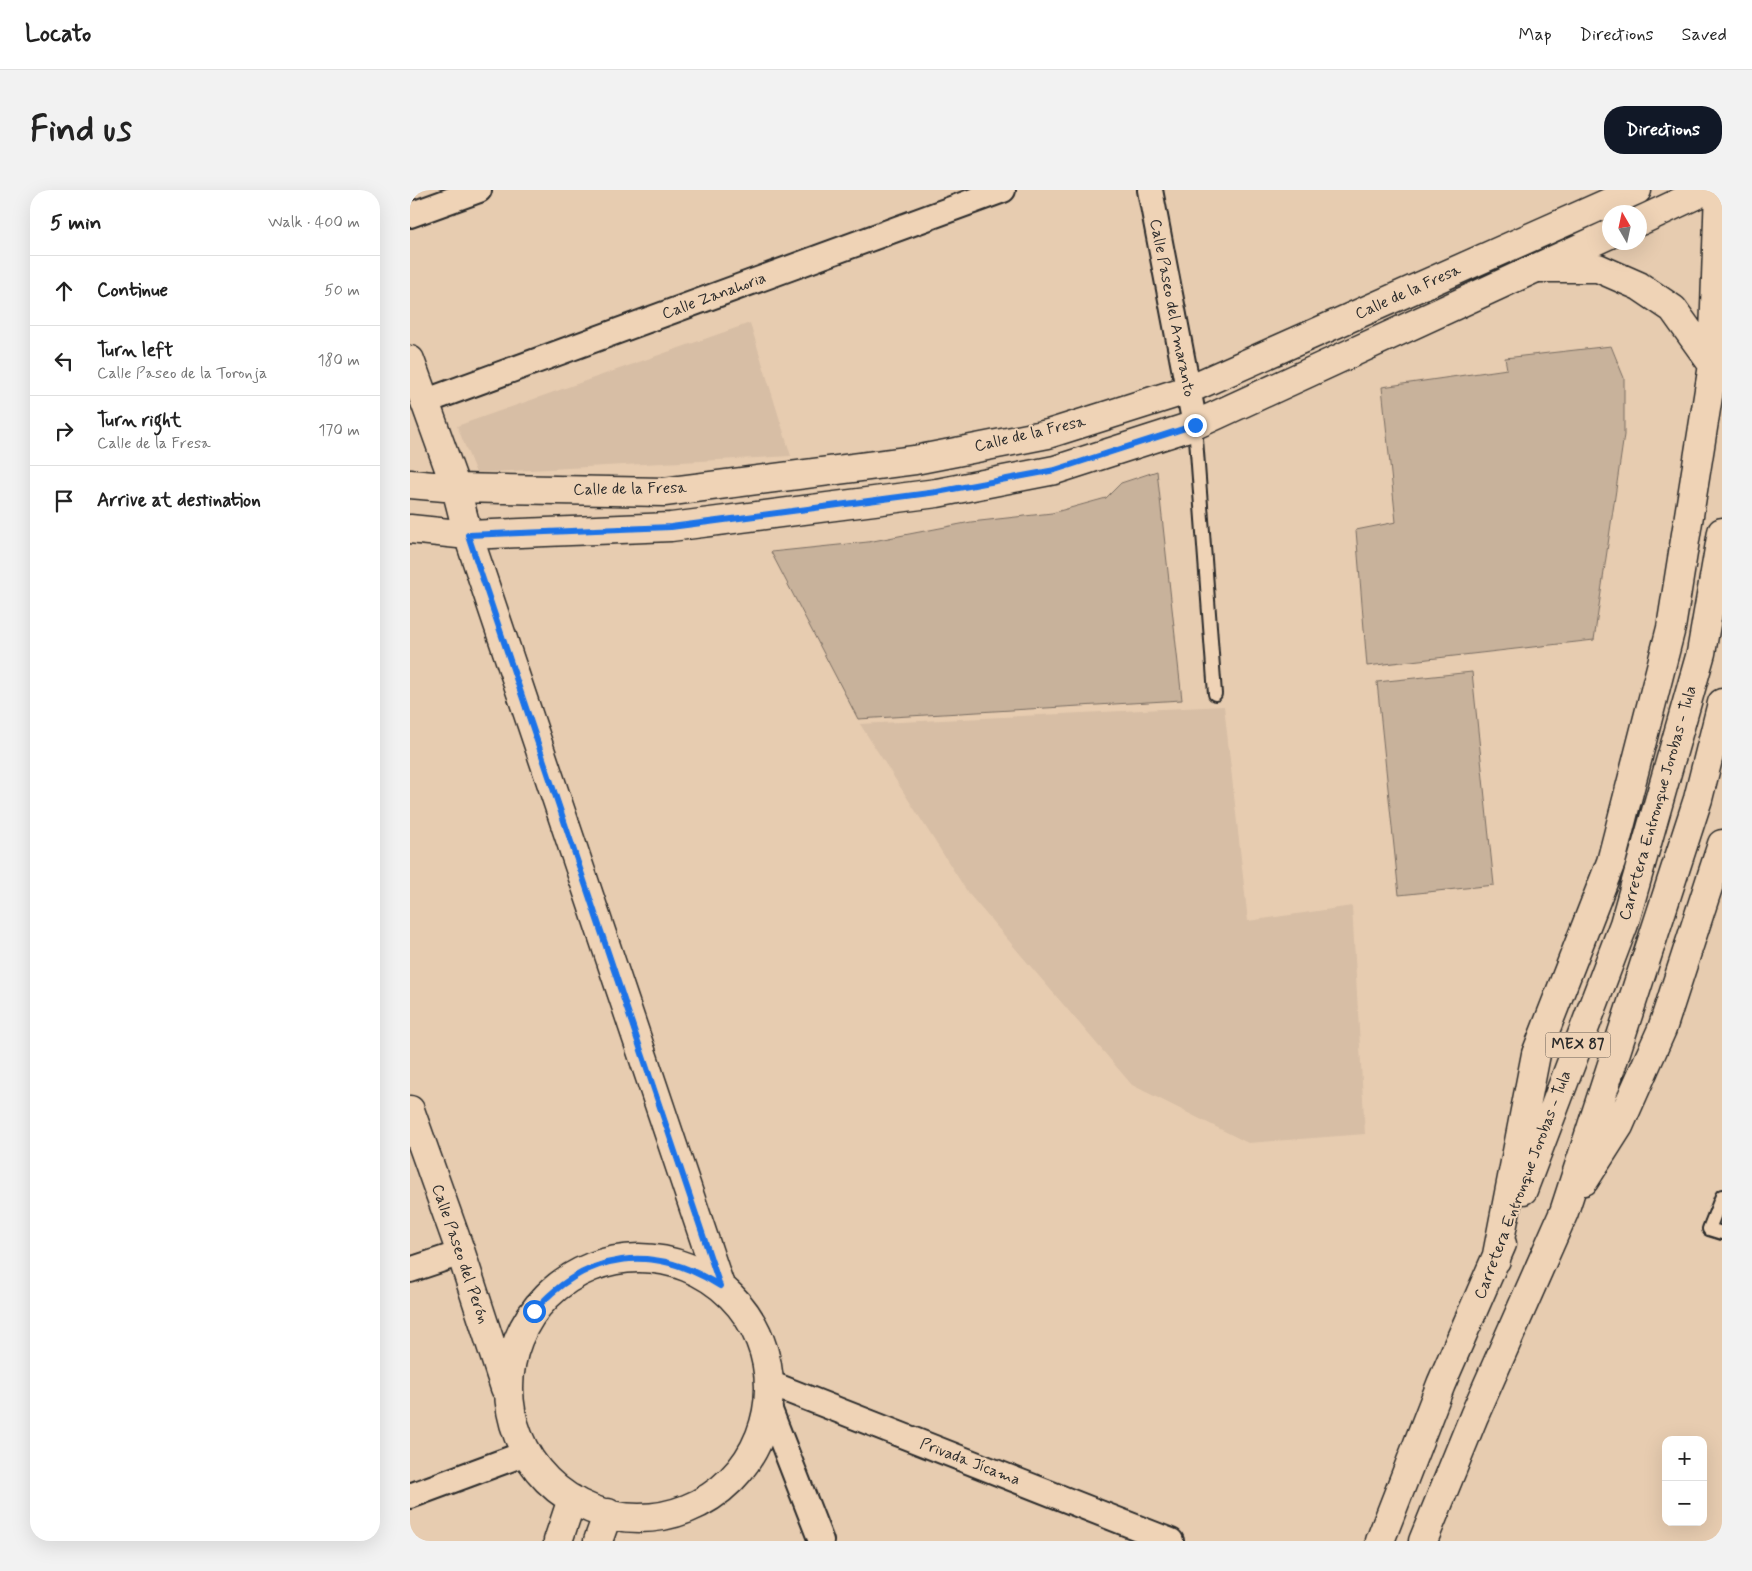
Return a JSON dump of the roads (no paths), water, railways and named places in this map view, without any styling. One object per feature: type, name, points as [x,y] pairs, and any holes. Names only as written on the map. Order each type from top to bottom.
[{"type":"street","points":[[410,215],[479,190]]},
{"type":"street","name":"Calle Zanahoria","points":[[424,402],[1003,190]]},
{"type":"street","name":"Calle Paseo del Amaranto","points":[[1150,190],[1195,425]]},
{"type":"street","name":"Calle de la Fresa","points":[[410,484],[456,488],[664,492],[915,460],[1048,434],[1187,390],[1637,190]]},
{"type":"street","points":[[1647,218],[1706,190]]},
{"type":"street","points":[[1496,1260],[1536,1054],[1611,862],[1653,705],[1671,628],[1713,365],[1719,281],[1719,190]]},
{"type":"street","name":"Calle de la Fresa","points":[[410,529],[468,535],[671,527],[937,492],[1055,470],[1195,425],[1602,238]]},
{"type":"street","points":[[1537,268],[1598,268],[1639,286],[1672,309],[1713,365]]},
{"type":"street","points":[[410,360],[456,488],[468,535],[720,1286]]},
{"type":"street","name":"Carretera Entronque Jorobas - Tula","points":[[1380,1541],[1440,1384],[1496,1260],[1624,924],[1701,653],[1722,532]]},
{"type":"street","name":"Carretera Entronque Jorobas - Tula","points":[[1423,1541],[1474,1416],[1564,1212],[1698,799],[1722,703]]},
{"type":"street","points":[[1564,1212],[1620,1126],[1662,1029],[1722,844]]},
{"type":"street","name":"Calle Paseo del Perón","points":[[410,1110],[461,1253],[509,1398]]},
{"type":"street","points":[[410,1270],[461,1253]]},
{"type":"street","points":[[634,1258],[657,1260],[686,1267],[720,1286],[736,1301],[760,1339],[767,1361],[769,1394],[763,1430],[752,1453],[736,1474],[718,1491],[696,1504],[672,1514],[646,1518],[608,1513],[572,1499],[554,1487],[526,1453],[518,1436],[509,1398],[509,1375],[522,1331],[534,1311],[549,1294],[568,1279],[588,1268],[634,1258]]},
{"type":"street","points":[[769,1394],[821,1541]]},
{"type":"street","name":"Privada Jícama","points":[[769,1394],[1171,1541]]},
{"type":"street","points":[[410,1496],[526,1453]]},
{"type":"street","points":[[558,1541],[572,1499]]},
{"type":"street","points":[[598,1541],[608,1513]]},
{"type":"lane","points":[[1195,425],[1215,694]]},
{"type":"lane","points":[[1722,1196],[1709,1229],[1722,1233]]}]
